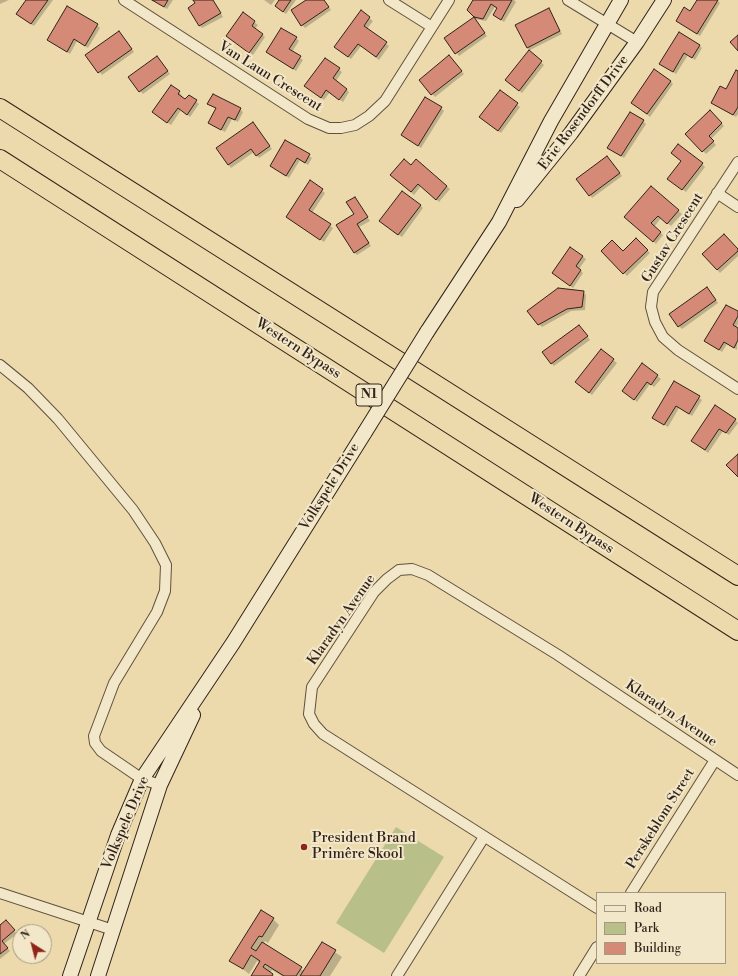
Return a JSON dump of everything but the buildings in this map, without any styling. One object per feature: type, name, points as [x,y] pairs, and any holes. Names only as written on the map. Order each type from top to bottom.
[{"type":"highway","points":[[0,108],[738,576]]},
{"type":"highway","name":"Western Bypass","points":[[0,159],[738,631]]},
{"type":"street","name":"Van Laun Crescent","points":[[124,0],[308,119],[329,128],[341,128],[355,125],[369,116],[385,101],[449,0]]},
{"type":"street","points":[[389,0],[432,27]]},
{"type":"street","points":[[568,0],[637,42]]},
{"type":"street","name":"Eric Rosendorff Drive","points":[[499,222],[551,121],[621,0]]},
{"type":"street","name":"Eric Rosendorff Drive","points":[[427,332],[499,222],[571,133],[637,42],[664,0]]},
{"type":"street","points":[[551,121],[571,133]]},
{"type":"street","name":"Gustav Crescent","points":[[738,162],[654,292],[651,308],[655,322],[663,337],[678,350],[738,389]]},
{"type":"street","points":[[717,194],[738,207]]},
{"type":"street","name":"Volkspele Drive","points":[[70,976],[118,834],[142,779],[233,642],[427,332]]},
{"type":"street","points":[[0,365],[28,388],[63,425],[133,510],[155,543],[166,565],[165,591],[157,612],[114,683],[94,736],[95,743],[101,751],[142,779],[160,785]]},
{"type":"street","name":"Klaradyn Avenue","points":[[596,907],[322,734],[314,724],[309,714],[312,687],[374,592],[387,579],[399,570],[412,569],[428,575],[558,655],[738,775]]},
{"type":"street","name":"Volkspele Drive","points":[[98,976],[160,785],[188,724],[233,642]]},
{"type":"street","name":"Perskeblom Street","points":[[632,892],[715,760]]},
{"type":"street","points":[[397,976],[484,837]]},
{"type":"street","points":[[0,893],[88,920],[113,930]]},
{"type":"street","points":[[579,976],[596,949]]},
{"type":"green space","points":[[396,827],[444,857],[384,953],[336,923]]},
{"type":"place","name":"President Brand Primêre Skool","points":[[304,847]]}]
